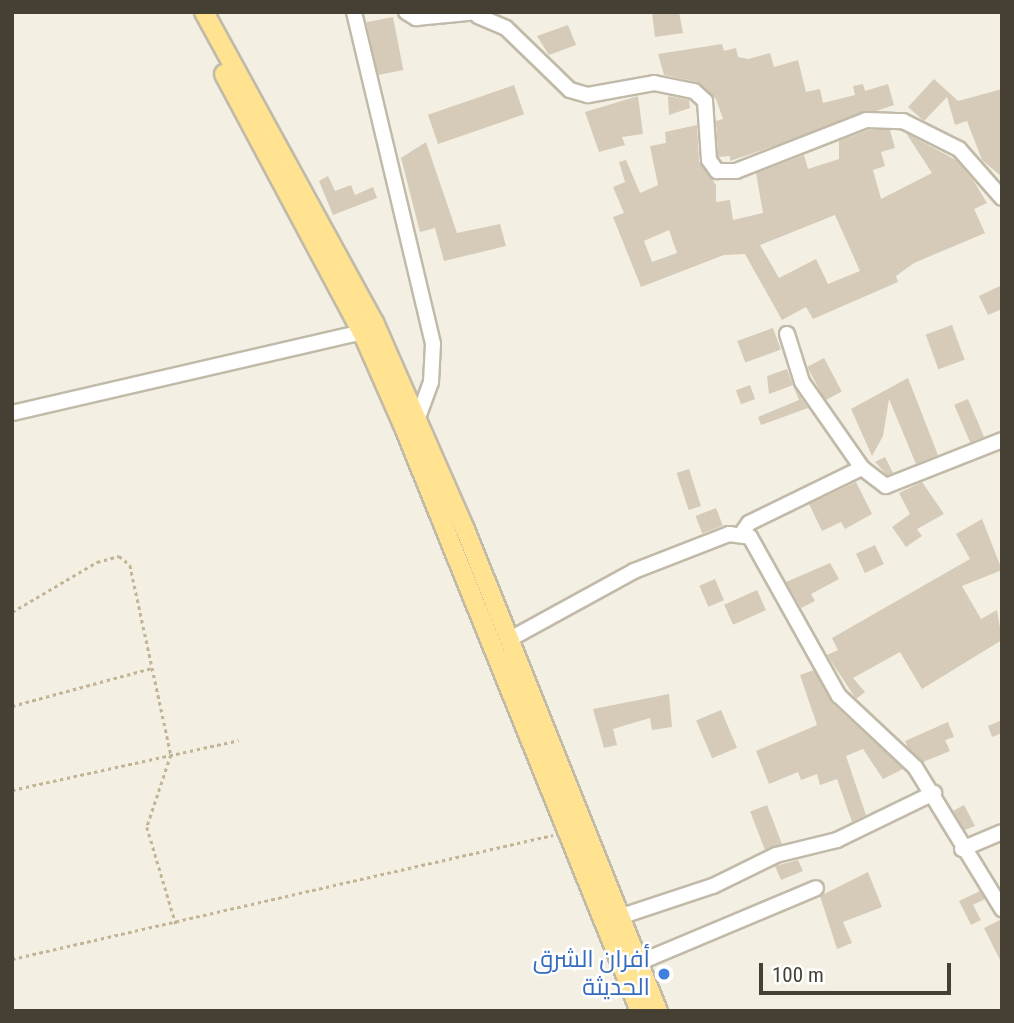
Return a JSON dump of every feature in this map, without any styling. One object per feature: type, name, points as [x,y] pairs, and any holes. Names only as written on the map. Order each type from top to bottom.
[{"type":"main road","points":[[191,12],[410,421],[510,639],[567,831],[640,1011]]},
{"type":"main road","points":[[204,12],[364,303],[544,751],[658,1011]]},
{"type":"street","points":[[354,12],[433,344],[431,382],[410,421]]},
{"type":"street","points":[[406,12],[416,18],[478,14],[506,28],[569,90],[588,95],[654,83],[694,91],[705,101],[709,160],[717,170],[736,171],[866,120],[903,121],[959,149],[1002,198]]},
{"type":"street","points":[[12,414],[362,332]]},
{"type":"street","points":[[787,334],[802,382],[863,468],[895,486],[1002,440]]},
{"type":"street","points":[[510,639],[634,571],[742,533],[749,523],[863,468]]},
{"type":"street","points":[[742,533],[756,544],[839,696],[896,743],[933,793],[962,849],[1002,909]]},
{"type":"street","points":[[619,917],[713,886],[776,855],[837,841],[933,793]]},
{"type":"street","points":[[962,849],[1002,832]]},
{"type":"street","points":[[638,963],[816,888]]},
{"type":"path","points":[[12,612],[86,567],[122,557],[130,565],[171,755],[146,827],[176,924]]},
{"type":"path","points":[[12,706],[152,668]]},
{"type":"path","points":[[12,790],[239,740]]},
{"type":"path","points":[[12,959],[176,924],[567,831]]},
{"type":"building","points":[[652,12],[679,12],[683,33],[655,37]]},
{"type":"building","points":[[393,17],[403,70],[377,75],[366,22]]},
{"type":"building","points":[[568,25],[576,45],[549,55],[537,36]]},
{"type":"building","points":[[722,44],[724,51],[736,48],[738,57],[748,59],[770,53],[774,67],[798,60],[806,92],[820,89],[823,103],[855,95],[853,86],[863,84],[865,91],[888,84],[894,105],[730,161],[730,156],[718,157],[716,121],[723,119],[716,99],[697,82],[664,75],[658,54]]},
{"type":"building","points":[[934,79],[958,101],[1002,89],[1002,177],[982,160],[967,121],[955,125],[947,97],[924,121],[908,107]]},
{"type":"building","points":[[514,85],[524,114],[438,144],[428,115]]},
{"type":"building","points":[[638,96],[643,134],[622,137],[625,145],[599,152],[585,112]]},
{"type":"building","points":[[668,96],[689,100],[690,108],[669,115]]},
{"type":"building","points":[[697,125],[699,161],[716,185],[716,202],[730,200],[733,220],[763,213],[756,173],[804,155],[808,169],[839,159],[839,141],[868,130],[890,130],[895,148],[881,152],[885,166],[873,170],[881,199],[932,173],[906,133],[956,160],[973,180],[987,203],[974,209],[985,233],[914,263],[896,276],[898,282],[813,319],[806,307],[782,320],[745,254],[724,255],[641,287],[613,217],[624,213],[613,187],[625,182],[619,162],[626,160],[640,193],[658,185],[650,146],[666,143],[665,132]],"holes":[[[835,215],[860,271],[828,284],[816,259],[779,278],[760,245]],[[669,230],[677,253],[652,262],[644,241]]]},
{"type":"building","points":[[426,142],[457,233],[500,224],[506,246],[444,261],[435,228],[420,232],[401,158]]},
{"type":"building","points":[[328,176],[335,191],[351,185],[355,195],[373,187],[377,198],[333,215],[319,181]]},
{"type":"building","points":[[1002,285],[1002,309],[988,315],[979,296]]},
{"type":"building","points":[[952,325],[965,360],[938,369],[926,335]]},
{"type":"building","points":[[773,328],[781,350],[745,363],[737,341]]},
{"type":"building","points":[[824,358],[842,392],[825,400],[807,367]]},
{"type":"building","points":[[787,369],[793,385],[769,394],[767,376]]},
{"type":"building","points":[[908,378],[938,455],[916,464],[889,399],[883,436],[872,456],[851,409]]},
{"type":"building","points":[[750,385],[755,399],[741,404],[736,390]]},
{"type":"building","points":[[794,388],[808,408],[761,425],[758,417],[799,400]]},
{"type":"building","points":[[968,399],[984,437],[970,443],[954,405]]},
{"type":"building","points":[[885,457],[893,473],[887,475],[875,462]]},
{"type":"building","points":[[689,469],[701,506],[689,510],[677,473]]},
{"type":"building","points":[[856,482],[872,514],[845,529],[841,522],[822,531],[809,504]]},
{"type":"building","points":[[922,482],[944,514],[917,529],[922,536],[906,547],[892,527],[910,514],[899,493]]},
{"type":"building","points":[[716,508],[723,526],[702,534],[695,516]]},
{"type":"building","points":[[982,519],[1002,570],[962,586],[981,619],[997,610],[1002,640],[922,689],[900,652],[853,678],[865,692],[856,699],[827,655],[838,650],[832,638],[970,559],[956,534]]},
{"type":"building","points":[[875,545],[884,564],[865,573],[856,554]]},
{"type":"building","points":[[830,563],[839,579],[811,594],[815,601],[801,608],[786,582]]},
{"type":"building","points":[[715,579],[724,600],[708,607],[699,586]]},
{"type":"building","points":[[757,590],[766,610],[733,625],[724,605]]},
{"type":"building","points":[[814,670],[832,703],[903,769],[883,779],[863,749],[846,756],[866,815],[852,822],[837,779],[820,785],[817,774],[801,780],[798,772],[769,784],[756,751],[817,725],[800,675]]},
{"type":"building","points":[[669,694],[672,727],[652,730],[650,718],[613,729],[617,745],[604,748],[593,709]]},
{"type":"building","points":[[721,710],[737,748],[712,758],[696,721]]},
{"type":"building","points":[[1002,720],[1002,733],[992,737],[988,726]]},
{"type":"building","points":[[948,722],[954,737],[945,740],[950,751],[923,762],[908,748],[905,741]]},
{"type":"building","points":[[767,805],[782,844],[765,851],[750,811]]},
{"type":"building","points":[[964,805],[975,826],[965,830],[953,811]]},
{"type":"building","points":[[798,860],[803,871],[781,880],[775,866]]},
{"type":"building","points":[[868,872],[882,907],[843,922],[852,943],[837,949],[820,896]]},
{"type":"building","points":[[980,891],[985,899],[973,905],[981,920],[971,925],[959,901]]},
{"type":"building","points":[[1002,919],[1002,964],[984,928]]},
{"type":"place","name":"أفران الشرق الحديثة","points":[[664,974]]}]
